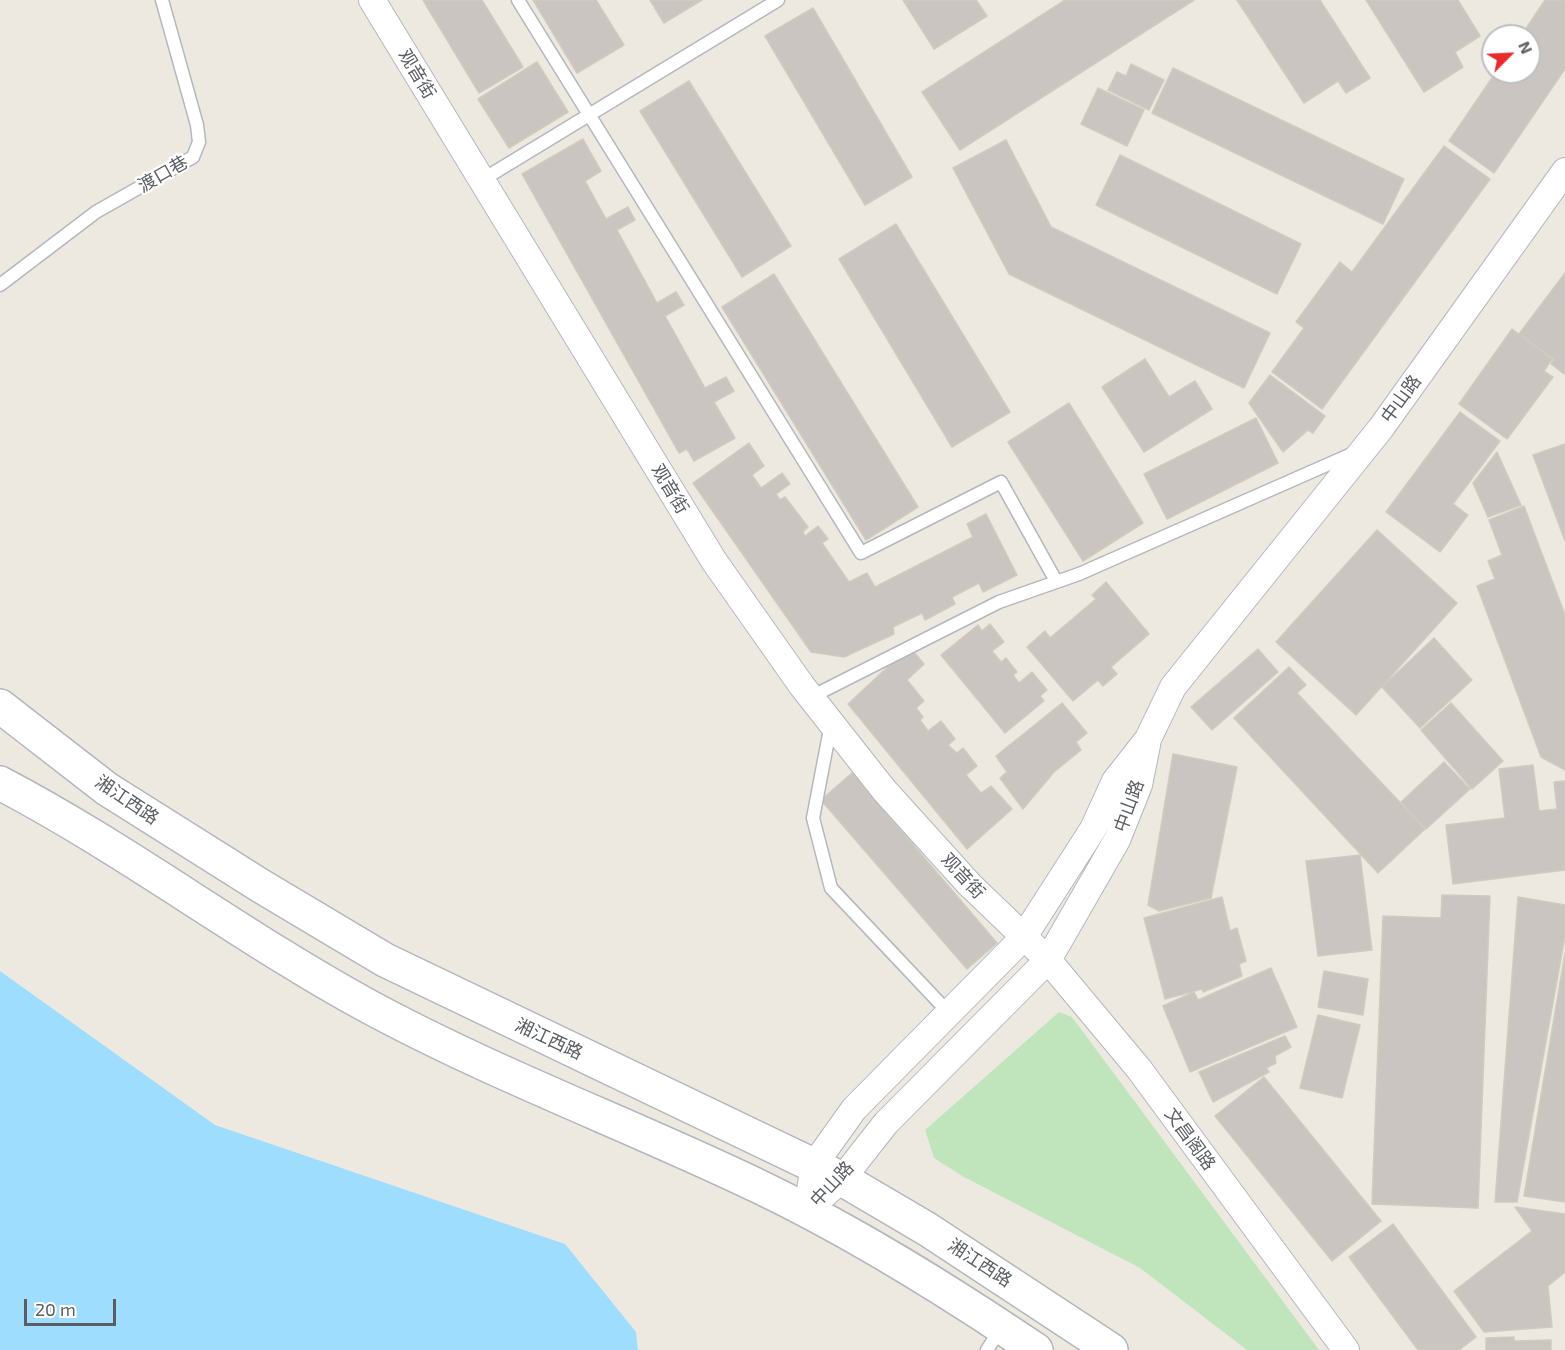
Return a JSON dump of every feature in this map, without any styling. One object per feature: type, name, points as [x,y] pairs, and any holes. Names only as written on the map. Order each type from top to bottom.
[{"type":"main road","name":"湘江西路","points":[[0,706],[107,789],[261,886],[385,960],[828,1172],[927,1229],[1111,1350]]},
{"type":"main road","points":[[0,765],[55,811]]},
{"type":"main road","points":[[0,783],[55,811],[234,927],[366,1005],[505,1074],[807,1210],[908,1268],[994,1338],[1036,1350]]},
{"type":"street","name":"观音街","points":[[372,0],[714,561],[811,697],[884,790],[969,884],[1023,938]]},
{"type":"street","name":"中山路","points":[[807,1210],[828,1172],[854,1109],[1023,938],[1093,829],[1115,780],[1148,739],[1173,687],[1364,449],[1565,171]]},
{"type":"street","name":"中山路","points":[[828,1172],[886,1123],[1048,960],[1117,840],[1139,785],[1148,739]]},
{"type":"street","name":"文昌阁路","points":[[1023,938],[1048,960],[1139,1069],[1346,1350]]},
{"type":"lane","name":"渡口巷","points":[[0,285],[96,212],[193,157],[199,142],[197,125],[162,0]]},
{"type":"lane","points":[[518,0],[861,553],[1001,482],[1056,581]]},
{"type":"lane","points":[[482,180],[778,0]]},
{"type":"lane","points":[[811,697],[999,602],[1056,581],[1364,449]]},
{"type":"lane","points":[[831,723],[813,818],[831,888],[949,1013]]},
{"type":"green space","points":[[1059,1012],[1072,1017],[1319,1350],[1247,1350],[1140,1268],[964,1177],[934,1158],[925,1130]]},
{"type":"water","points":[[0,971],[215,1125],[565,1244],[636,1332],[638,1350],[0,1350]]},
{"type":"building","points":[[423,0],[482,0],[523,67],[479,93]]},
{"type":"building","points":[[533,0],[596,0],[624,45],[577,73]]},
{"type":"building","points":[[650,0],[702,0],[664,23]]},
{"type":"building","points":[[903,0],[976,0],[987,16],[934,49]]},
{"type":"building","points":[[1065,0],[1194,0],[960,150],[922,92]]},
{"type":"building","points":[[1237,0],[1320,0],[1370,78],[1346,93],[1338,81],[1304,103]]},
{"type":"building","points":[[1366,0],[1458,0],[1480,36],[1455,52],[1463,67],[1424,92]]},
{"type":"building","points":[[1545,0],[1565,0],[1565,69],[1494,173],[1449,141],[1488,84],[1541,84],[1541,24],[1529,24]]},
{"type":"building","points":[[813,8],[912,177],[865,205],[765,36]]},
{"type":"building","points":[[537,62],[568,112],[509,148],[478,99]]},
{"type":"building","points":[[1131,64],[1164,80],[1149,110],[1108,90],[1117,72],[1126,76]]},
{"type":"building","points":[[1173,68],[1404,179],[1383,224],[1152,113]]},
{"type":"building","points":[[689,81],[791,246],[742,277],[640,111]]},
{"type":"building","points":[[1098,88],[1144,110],[1127,146],[1081,124]]},
{"type":"building","points":[[583,139],[601,171],[585,181],[606,219],[628,207],[635,220],[617,230],[657,303],[676,292],[684,305],[665,316],[705,388],[726,377],[734,391],[714,402],[735,438],[694,461],[687,449],[679,453],[522,174]]},
{"type":"building","points":[[1006,140],[1051,227],[1270,333],[1244,388],[1009,274],[953,168]]},
{"type":"building","points":[[1444,146],[1490,179],[1322,409],[1272,372],[1304,328],[1296,322],[1340,262],[1352,272]]},
{"type":"building","points":[[1120,155],[1301,244],[1277,294],[1096,205]]},
{"type":"building","points":[[896,224],[1010,412],[952,447],[839,259]]},
{"type":"building","points":[[1565,273],[1564,374],[1551,364],[1554,359],[1519,334]]},
{"type":"building","points":[[774,274],[918,507],[866,540],[722,307]]},
{"type":"building","points":[[1512,329],[1552,359],[1544,371],[1553,377],[1507,439],[1459,404]]},
{"type":"building","points":[[1145,359],[1169,397],[1195,381],[1212,409],[1144,452],[1102,387]]},
{"type":"building","points":[[1270,375],[1325,416],[1313,433],[1308,430],[1283,452],[1249,403]]},
{"type":"building","points":[[1069,403],[1143,523],[1083,561],[1008,442]]},
{"type":"building","points":[[1460,412],[1500,441],[1453,504],[1468,515],[1440,552],[1386,512]]},
{"type":"building","points":[[1256,418],[1278,463],[1167,519],[1144,474]]},
{"type":"building","points":[[749,443],[764,466],[752,475],[761,488],[782,473],[790,484],[776,494],[780,500],[785,497],[808,527],[803,532],[805,536],[818,526],[828,539],[822,543],[849,582],[867,573],[875,587],[973,537],[967,524],[986,514],[1017,575],[983,592],[979,583],[952,597],[955,604],[925,620],[922,613],[893,627],[894,634],[844,657],[811,652],[693,483]]},
{"type":"building","points":[[1565,444],[1565,541],[1533,455]]},
{"type":"building","points":[[1497,452],[1521,505],[1488,517],[1473,483]]},
{"type":"building","points":[[1524,506],[1565,615],[1565,770],[1541,757],[1477,586],[1495,579],[1488,561],[1502,555],[1489,520]]},
{"type":"building","points":[[1377,530],[1457,603],[1356,715],[1276,642]]},
{"type":"building","points":[[1106,582],[1149,634],[1111,667],[1117,674],[1103,686],[1098,680],[1073,701],[1027,647],[1045,631],[1050,638],[1096,599],[1092,595]]},
{"type":"building","points":[[990,624],[1004,642],[992,651],[1001,662],[1006,658],[1017,672],[1013,675],[1019,683],[1032,672],[1047,690],[1040,696],[1044,701],[1005,733],[941,655],[978,625],[982,631]]},
{"type":"building","points":[[1434,638],[1472,680],[1420,728],[1382,687]]},
{"type":"building","points":[[1258,649],[1278,672],[1212,730],[1191,707]]},
{"type":"building","points":[[914,652],[924,664],[907,680],[924,701],[916,708],[923,717],[920,720],[928,731],[941,721],[955,739],[948,745],[957,753],[963,748],[977,766],[966,775],[981,793],[991,786],[1012,809],[967,849],[848,704],[892,663]]},
{"type":"building","points":[[1289,667],[1306,685],[1297,693],[1425,829],[1378,873],[1234,718]]},
{"type":"building","points":[[1062,703],[1087,733],[1076,742],[1081,750],[1054,772],[1023,809],[1000,778],[1007,772],[996,756]]},
{"type":"building","points":[[1451,703],[1503,761],[1472,789],[1421,730]]},
{"type":"building","points":[[1173,754],[1237,767],[1211,898],[1159,911],[1148,905]]},
{"type":"building","points":[[1444,762],[1470,789],[1426,829],[1401,802]]},
{"type":"building","points":[[1533,765],[1539,811],[1557,809],[1554,782],[1565,781],[1565,870],[1453,884],[1446,825],[1505,818],[1499,769]]},
{"type":"building","points":[[852,773],[997,943],[967,969],[821,800]]},
{"type":"building","points":[[1360,855],[1372,950],[1318,956],[1306,861]]},
{"type":"building","points":[[1442,895],[1490,896],[1478,1208],[1372,1204],[1383,916],[1441,918]]},
{"type":"building","points":[[1222,897],[1230,931],[1237,928],[1246,961],[1239,964],[1242,976],[1203,992],[1202,989],[1165,999],[1144,918]]},
{"type":"building","points":[[1518,897],[1565,905],[1565,936],[1517,1202],[1495,1202]]},
{"type":"building","points":[[1565,953],[1565,1202],[1524,1196]]},
{"type":"building","points":[[1271,968],[1297,1027],[1190,1072],[1163,1006],[1194,992],[1198,1000]]},
{"type":"building","points":[[1324,971],[1368,979],[1363,1015],[1318,1007]]},
{"type":"building","points":[[1318,1015],[1360,1025],[1342,1098],[1300,1088]]},
{"type":"building","points":[[1285,1036],[1291,1047],[1275,1056],[1276,1063],[1266,1068],[1269,1072],[1213,1102],[1199,1072]]},
{"type":"building","points":[[1264,1077],[1381,1221],[1332,1261],[1215,1116]]},
{"type":"building","points":[[1515,1207],[1565,1214],[1565,1272],[1548,1286],[1552,1327],[1484,1332],[1454,1291],[1532,1231]]},
{"type":"building","points":[[1393,1224],[1476,1337],[1459,1350],[1418,1350],[1349,1257]]},
{"type":"building","points":[[1514,1337],[1514,1341],[1551,1340],[1551,1350],[1486,1350],[1486,1338]]}]
